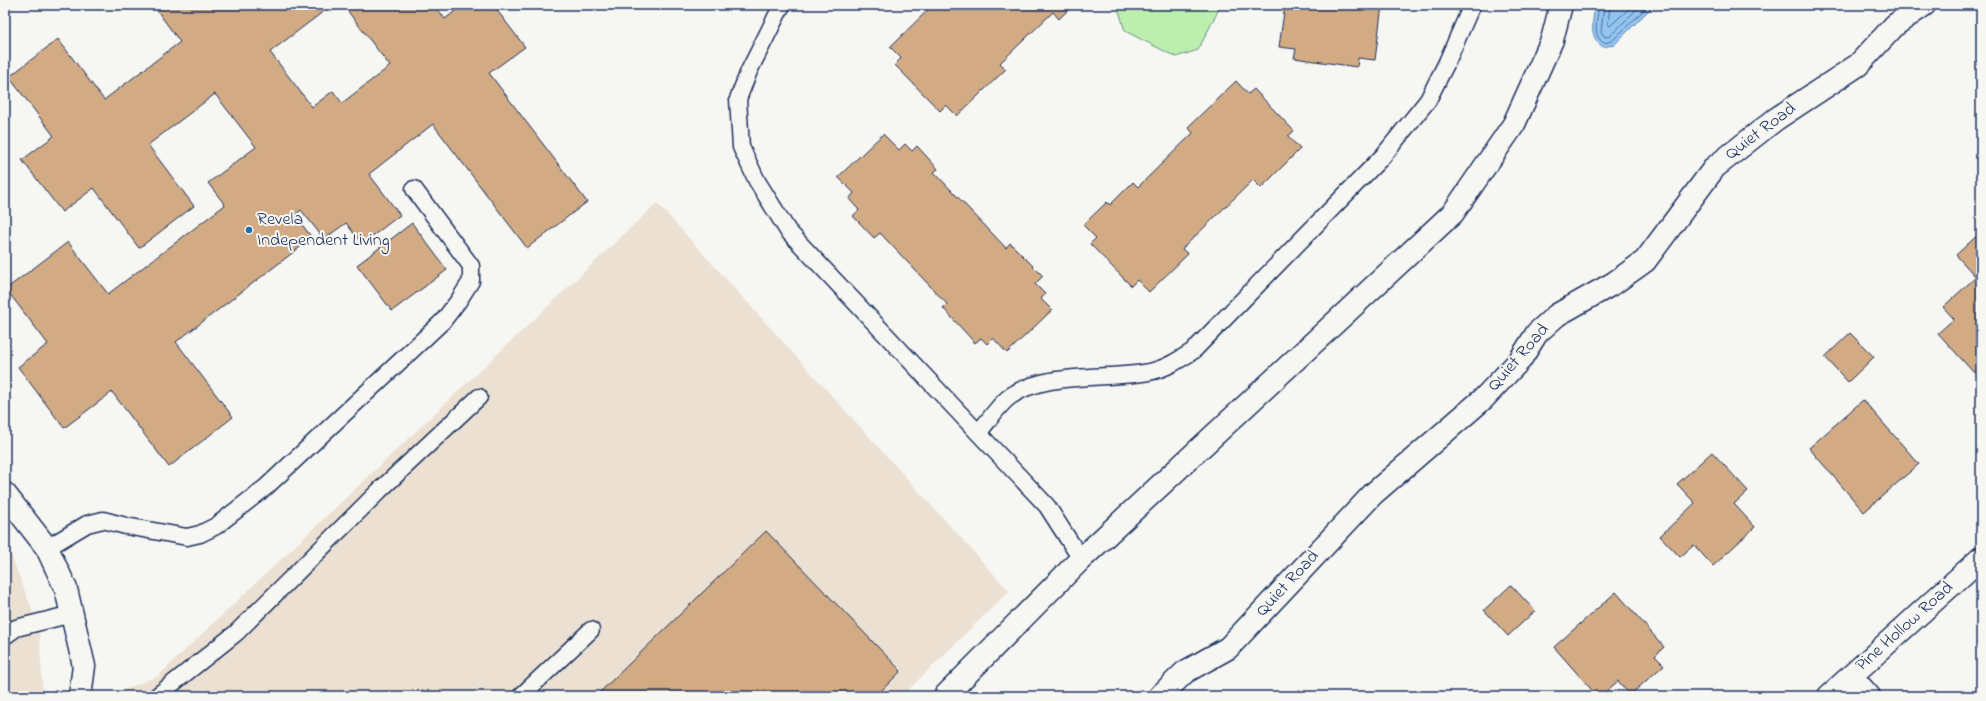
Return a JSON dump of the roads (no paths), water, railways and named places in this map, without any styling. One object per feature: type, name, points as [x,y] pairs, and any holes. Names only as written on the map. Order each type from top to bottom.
[{"type":"street","points":[[945,696],[1081,559],[1453,213],[1514,124],[1552,40],[1561,5]]},
{"type":"street","name":"Quiet Road","points":[[1160,696],[1185,672],[1228,648],[1373,494],[1483,399],[1520,360],[1537,333],[1558,316],[1614,283],[1645,261],[1715,167],[1776,119],[1858,65],[1895,25],[1924,5]]},
{"type":"street","points":[[5,494],[47,548],[66,589],[84,666],[80,696]]},
{"type":"street","name":"Pine Hollow Road","points":[[1829,696],[1981,558]]},
{"type":"street","points":[[1851,676],[1869,696]]},
{"type":"lane","points":[[782,5],[749,71],[738,99],[741,147],[756,181],[788,232],[1047,506],[1081,559]]},
{"type":"lane","points":[[978,433],[1009,398],[1033,385],[1058,380],[1150,372],[1173,364],[1193,351],[1384,156],[1428,100],[1447,62],[1472,5]]},
{"type":"lane","points":[[47,548],[87,524],[103,520],[126,526],[187,537],[200,534],[216,526],[266,487],[444,321],[471,281],[470,266],[414,189]]},
{"type":"lane","points":[[158,696],[236,633],[380,490],[479,397]]},
{"type":"lane","points":[[5,636],[16,628],[72,614]]},
{"type":"lane","points":[[521,696],[591,630]]},
{"type":"water","points":[[1595,5],[1654,5],[1614,45],[1603,47],[1598,43],[1593,34]]},
{"type":"place","name":"Revela Independent Living","points":[[249,230]]}]
